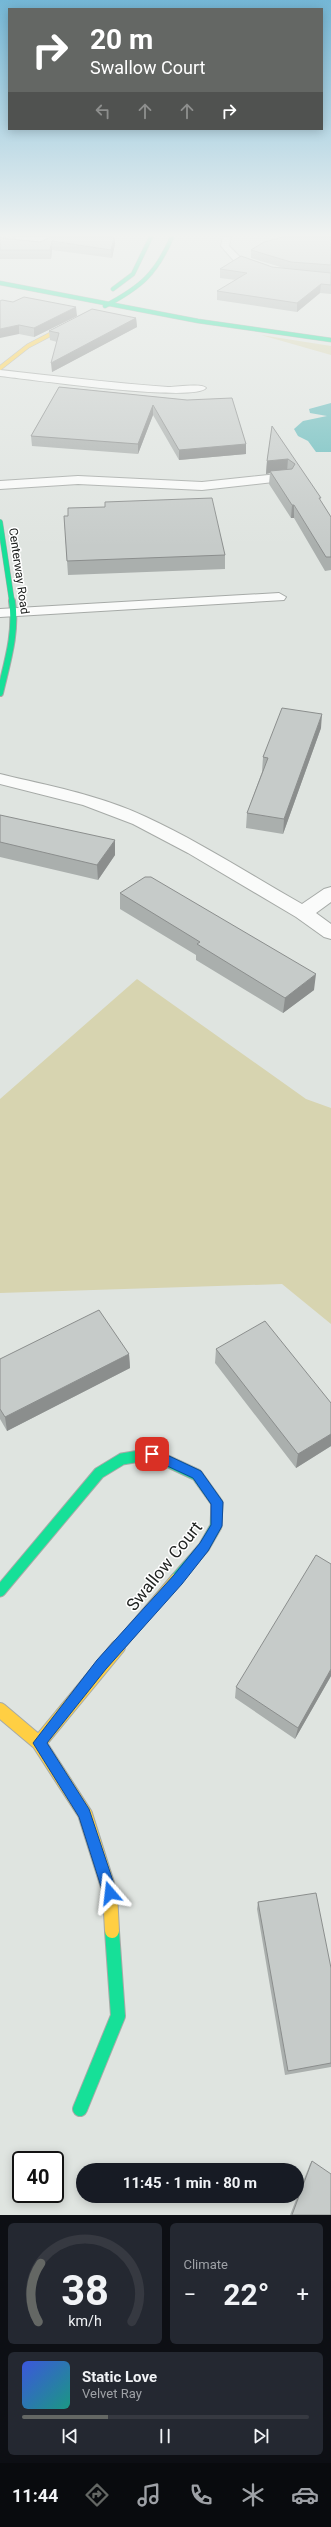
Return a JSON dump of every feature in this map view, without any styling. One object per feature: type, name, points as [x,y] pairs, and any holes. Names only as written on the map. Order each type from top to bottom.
[{"type":"street","points":[[0,368],[28,346],[39,340]]},
{"type":"street","points":[[0,373],[150,389],[180,391],[201,388]]},
{"type":"street","points":[[0,485],[78,480],[202,486],[287,476]]},
{"type":"street","name":"Centerway Road","points":[[0,522],[11,646],[0,694]]},
{"type":"street","points":[[7,613],[279,597]]},
{"type":"street","points":[[0,778],[89,801],[139,820],[194,849],[302,913],[331,933]]},
{"type":"street","points":[[302,913],[331,893]]},
{"type":"street","name":"Swallow Court","points":[[0,1591],[99,1473],[122,1459],[152,1454],[197,1474],[217,1502],[216,1526],[204,1547],[102,1665],[39,1743]]},
{"type":"street","points":[[0,1710],[39,1743],[85,1814],[110,1893],[118,2016],[80,2109]]},
{"type":"shaded area","points":[[280,340],[295,340],[331,346],[331,355]]},
{"type":"shaded area","points":[[137,979],[306,1099],[331,1108],[331,1324],[282,1284],[0,1293],[0,1099]]},
{"type":"water","points":[[331,403],[331,452],[316,452],[308,441],[298,436],[294,429],[303,421],[327,416],[310,413],[309,409]]},
{"type":"building","points":[[57,340],[94,340],[51,363]]},
{"type":"building","points":[[59,387],[187,400],[232,398],[246,444],[179,450],[153,405],[138,444],[31,436]]},
{"type":"building","points":[[272,426],[321,498],[319,498],[331,517],[331,557],[326,557],[294,505],[292,505],[270,471],[292,469],[295,464],[288,459],[267,461]]},
{"type":"building","points":[[212,498],[225,555],[67,561],[64,516],[68,516],[68,508],[105,507],[105,502]]},
{"type":"building","points":[[282,708],[322,714],[284,819],[247,813],[268,758],[263,757]]},
{"type":"building","points":[[0,815],[115,840],[97,865],[0,842]]},
{"type":"building","points":[[145,877],[151,877],[316,974],[285,998],[197,944],[200,942],[120,893]]},
{"type":"building","points":[[99,1310],[129,1354],[5,1417],[0,1409],[0,1359]]},
{"type":"building","points":[[265,1321],[331,1403],[331,1434],[298,1454],[216,1349]]},
{"type":"building","points":[[316,1555],[331,1564],[331,1669],[298,1728],[236,1687]]},
{"type":"building","points":[[316,1893],[331,1968],[331,2063],[288,2071],[258,1902]]},
{"type":"building","points":[[312,2161],[331,2174],[331,2215],[292,2215],[296,2203],[304,2203],[304,2183]]},
{"type":"traffic: fast","points":[[0,522],[14,612],[11,646],[0,693]]},
{"type":"traffic: fast","points":[[0,1591],[99,1473],[122,1459],[152,1454],[197,1475],[217,1503],[216,1526],[204,1547],[176,1579]]},
{"type":"traffic: fast","points":[[80,2109],[118,2016],[112,1931]]},
{"type":"traffic: slow","points":[[0,368],[28,346],[39,340]]},
{"type":"traffic: slow","points":[[39,1743],[102,1665],[176,1579]]},
{"type":"traffic: slow","points":[[0,1710],[39,1743],[85,1814],[110,1893],[112,1931]]},
{"type":"route","points":[[110,1893],[85,1814],[39,1743],[102,1665],[178,1579],[204,1547],[216,1526],[217,1502],[197,1474],[152,1454]]}]
